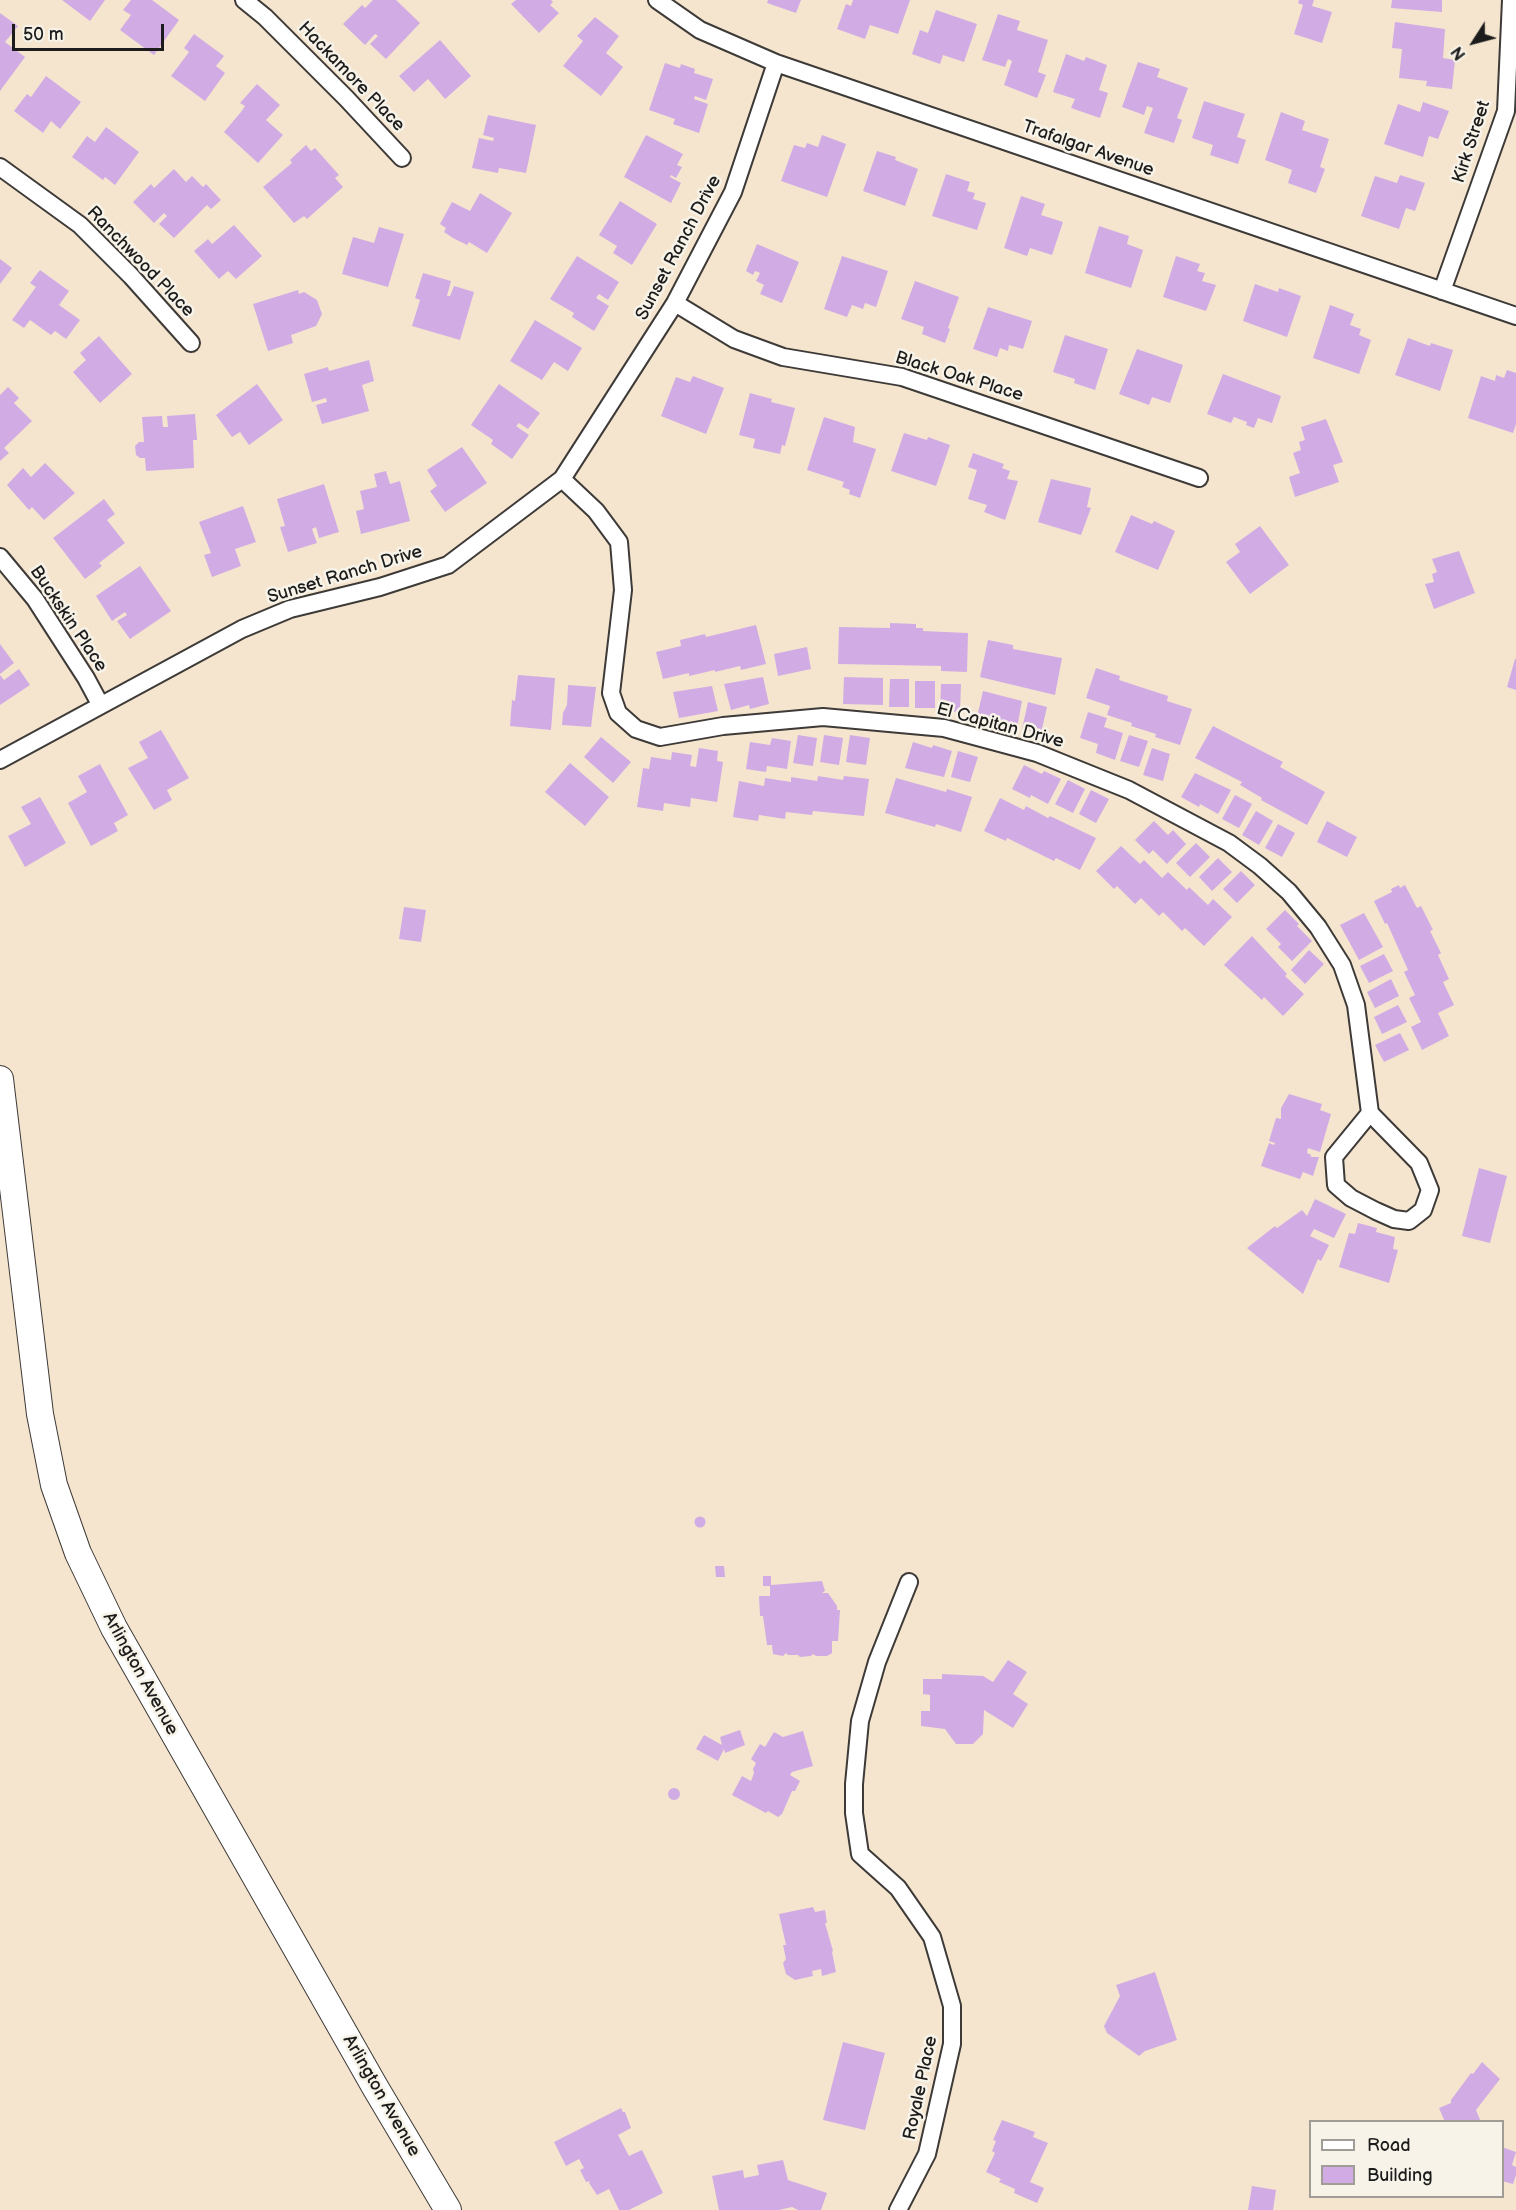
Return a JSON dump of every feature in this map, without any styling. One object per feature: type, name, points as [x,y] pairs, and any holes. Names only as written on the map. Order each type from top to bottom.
[{"type":"main road","name":"Arlington Avenue","points":[[0,1079],[40,1414],[54,1485],[78,1553],[114,1628],[170,1729],[448,2210]]},
{"type":"street","name":"Hackamore Place","points":[[244,0],[265,17],[402,158]]},
{"type":"street","name":"Trafalgar Avenue","points":[[657,0],[700,30],[776,63],[1516,316]]},
{"type":"street","name":"Kirk Street","points":[[1442,291],[1506,111],[1511,0]]},
{"type":"street","name":"Sunset Ranch Drive","points":[[0,760],[213,643],[280,613],[380,587],[448,564],[562,479],[675,303],[733,192],[776,63]]},
{"type":"street","name":"Ranchwood Place","points":[[0,167],[80,225],[131,276],[191,343]]},
{"type":"street","name":"Black Oak Place","points":[[675,303],[734,339],[783,357],[902,377],[1199,478]]},
{"type":"street","name":"El Capitan Drive","points":[[562,479],[596,511],[619,542],[623,590],[611,693],[618,713],[636,729],[660,737],[723,726],[823,717],[944,728],[1037,753],[1129,790],[1229,843],[1289,892],[1318,927],[1342,965],[1356,1005],[1370,1113]]},
{"type":"street","name":"Buckskin Place","points":[[0,557],[34,599],[86,678],[100,704]]},
{"type":"street","points":[[1370,1113],[1419,1163],[1430,1190],[1423,1210],[1409,1221],[1394,1219],[1376,1211],[1351,1198],[1336,1185],[1334,1157],[1370,1113]]},
{"type":"street","name":"Royale Place","points":[[898,2210],[927,2154],[952,2044],[952,2006],[932,1937],[898,1888],[860,1854],[854,1814],[854,1784],[860,1720],[877,1662],[909,1582]]},
{"type":"building","points":[[62,0],[105,0],[90,21]]},
{"type":"building","points":[[131,0],[152,0],[179,20],[154,55],[120,30],[131,15],[123,10]]},
{"type":"building","points":[[373,0],[396,0],[420,23],[386,59],[370,44],[378,36],[375,34],[365,45],[343,24],[362,5],[365,8]]},
{"type":"building","points":[[516,0],[551,0],[553,2],[550,5],[559,13],[539,33],[511,4]]},
{"type":"building","points":[[768,0],[801,0],[796,13],[767,3]]},
{"type":"building","points":[[853,0],[910,0],[898,34],[870,25],[865,39],[837,29],[846,4],[851,6]]},
{"type":"building","points":[[1299,0],[1314,0],[1312,6],[1332,12],[1322,43],[1294,34],[1303,5],[1298,3]]},
{"type":"building","points":[[1392,0],[1442,0],[1442,12],[1391,8]]},
{"type":"building","points":[[936,10],[977,24],[964,62],[943,55],[940,64],[912,54],[920,30],[928,33]]},
{"type":"building","points":[[0,13],[18,26],[5,42],[25,57],[0,91]]},
{"type":"building","points":[[998,14],[1020,21],[1017,30],[1048,40],[1038,72],[1046,75],[1037,98],[1004,85],[1012,61],[1008,59],[1005,67],[982,60]]},
{"type":"building","points":[[595,17],[619,36],[606,53],[623,67],[601,96],[563,66],[583,41],[577,36]]},
{"type":"building","points":[[1395,22],[1445,29],[1443,58],[1455,60],[1452,89],[1426,86],[1427,81],[1399,78],[1402,49],[1392,48]]},
{"type":"building","points":[[194,34],[224,56],[216,66],[225,73],[205,101],[171,76],[189,52],[184,48]]},
{"type":"building","points":[[440,40],[471,76],[445,99],[428,79],[414,92],[399,76]]},
{"type":"building","points":[[1066,54],[1084,61],[1086,57],[1107,65],[1099,90],[1108,93],[1100,118],[1071,108],[1075,99],[1053,92]]},
{"type":"building","points":[[1138,62],[1160,69],[1157,77],[1188,88],[1177,118],[1182,120],[1174,143],[1144,133],[1153,108],[1147,106],[1144,115],[1122,107]]},
{"type":"building","points":[[665,63],[680,68],[681,64],[695,69],[694,73],[713,79],[706,100],[695,96],[694,99],[708,104],[699,133],[673,124],[675,119],[649,110]]},
{"type":"building","points":[[46,76],[81,102],[60,129],[51,121],[43,133],[14,111],[27,94],[31,97]]},
{"type":"building","points":[[257,84],[280,105],[266,120],[283,135],[258,163],[224,132],[245,106],[240,103]]},
{"type":"building","points":[[1204,101],[1245,114],[1237,137],[1246,140],[1238,164],[1210,155],[1213,145],[1192,138]]},
{"type":"building","points":[[1423,102],[1449,111],[1438,139],[1429,136],[1423,157],[1384,144],[1398,104],[1420,112]]},
{"type":"building","points":[[1281,112],[1305,121],[1302,130],[1329,139],[1320,167],[1325,169],[1316,193],[1288,183],[1292,170],[1265,160]]},
{"type":"building","points":[[488,115],[536,125],[526,173],[499,168],[498,173],[472,168],[479,138],[493,141],[494,138],[483,135]]},
{"type":"building","points":[[106,127],[139,152],[115,185],[105,177],[103,180],[72,157],[87,136],[95,142]]},
{"type":"building","points":[[646,135],[683,154],[677,165],[682,167],[676,178],[671,175],[670,177],[681,183],[671,203],[624,177]]},
{"type":"building","points":[[822,135],[846,144],[827,197],[781,181],[794,145],[805,148],[807,143],[818,147]]},
{"type":"building","points":[[306,145],[311,151],[315,148],[339,175],[335,178],[343,187],[307,219],[304,216],[294,223],[263,187],[292,163],[290,160]]},
{"type":"building","points":[[877,151],[896,157],[895,160],[918,169],[905,206],[863,191]]},
{"type":"building","points":[[174,169],[186,182],[192,176],[203,187],[206,184],[221,200],[211,209],[207,205],[174,238],[159,224],[167,216],[164,213],[154,223],[133,202],[151,184],[154,188]]},
{"type":"building","points":[[946,174],[970,182],[967,191],[975,193],[973,199],[986,203],[977,230],[932,216]]},
{"type":"building","points":[[1400,175],[1425,183],[1415,211],[1406,208],[1399,229],[1361,216],[1375,176],[1397,183]]},
{"type":"building","points":[[480,193],[512,213],[487,253],[469,242],[467,245],[453,238],[444,232],[446,228],[440,224],[452,202],[470,211]]},
{"type":"building","points":[[1021,196],[1045,204],[1041,215],[1063,222],[1052,255],[1030,248],[1027,256],[1004,248]]},
{"type":"building","points":[[620,201],[657,224],[632,265],[613,253],[617,246],[599,235]]},
{"type":"building","points":[[234,225],[262,256],[236,279],[228,271],[219,279],[194,251],[208,239],[212,244]]},
{"type":"building","points":[[1099,226],[1129,236],[1127,244],[1143,250],[1131,288],[1085,273]]},
{"type":"building","points":[[379,227],[404,234],[388,287],[342,274],[353,237],[374,243]]},
{"type":"building","points":[[757,244],[799,262],[782,303],[760,294],[764,285],[756,281],[760,273],[755,271],[753,275],[746,271]]},
{"type":"building","points":[[577,256],[619,282],[608,300],[599,294],[596,298],[609,306],[594,331],[572,317],[574,313],[550,299]]},
{"type":"building","points":[[842,256],[888,271],[876,307],[865,303],[863,309],[852,305],[847,317],[824,309]]},
{"type":"building","points":[[1176,256],[1200,264],[1197,271],[1205,273],[1202,281],[1216,285],[1206,311],[1163,297]]},
{"type":"building","points":[[0,259],[12,268],[0,284]]},
{"type":"building","points":[[40,270],[69,291],[59,305],[80,320],[66,339],[55,331],[51,335],[30,320],[24,328],[12,320],[36,287],[30,283]]},
{"type":"building","points":[[423,273],[451,281],[447,296],[450,296],[454,286],[474,292],[460,340],[412,326],[420,300],[415,298]]},
{"type":"building","points":[[915,281],[959,297],[945,343],[922,334],[924,327],[901,319]]},
{"type":"building","points":[[1255,284],[1278,292],[1279,288],[1301,296],[1287,337],[1243,321]]},
{"type":"building","points":[[298,290],[299,294],[304,292],[317,300],[322,314],[316,326],[291,335],[293,343],[268,351],[253,304]]},
{"type":"building","points":[[1330,305],[1354,314],[1350,325],[1361,329],[1359,335],[1371,340],[1359,374],[1313,358]]},
{"type":"building","points":[[988,307],[1032,321],[1023,349],[1009,345],[1008,351],[1000,348],[997,357],[973,349]]},
{"type":"building","points":[[535,320],[582,348],[568,371],[554,362],[542,380],[510,361]]},
{"type":"building","points":[[1065,335],[1108,349],[1095,390],[1074,383],[1075,379],[1053,372]]},
{"type":"building","points":[[99,336],[132,374],[100,403],[73,372],[86,360],[80,353]]},
{"type":"building","points":[[1408,338],[1430,346],[1431,343],[1453,350],[1440,391],[1395,375]]},
{"type":"building","points":[[1137,349],[1183,365],[1170,403],[1152,397],[1149,405],[1119,394]]},
{"type":"building","points":[[369,360],[374,381],[362,385],[369,411],[322,424],[316,405],[327,402],[326,398],[312,402],[304,374],[328,367],[329,371]]},
{"type":"building","points":[[1507,370],[1516,373],[1516,424],[1513,433],[1468,418],[1481,376],[1495,381],[1496,375],[1504,378]]},
{"type":"building","points":[[1223,374],[1281,396],[1272,423],[1258,418],[1254,428],[1246,425],[1247,422],[1234,417],[1231,423],[1207,414]]},
{"type":"building","points":[[693,376],[724,388],[706,434],[661,416],[676,377],[690,382]]},
{"type":"building","points":[[257,384],[283,420],[249,445],[240,432],[232,437],[216,415]]},
{"type":"building","points":[[499,384],[540,413],[528,429],[519,423],[516,426],[529,435],[512,459],[491,444],[493,440],[471,425]]},
{"type":"building","points":[[8,387],[19,398],[14,403],[32,421],[4,448],[9,453],[0,461],[0,395]]},
{"type":"building","points":[[750,393],[772,399],[771,402],[795,408],[785,446],[782,445],[780,454],[753,448],[755,439],[739,435]]},
{"type":"building","points":[[195,414],[197,440],[193,440],[194,468],[146,471],[145,458],[136,455],[135,446],[139,442],[144,442],[142,417],[162,416],[163,427],[168,427],[167,416]]},
{"type":"building","points":[[824,417],[855,427],[853,442],[876,449],[860,498],[849,494],[850,490],[842,487],[844,482],[807,470]]},
{"type":"building","points":[[1326,419],[1343,462],[1333,465],[1339,482],[1295,497],[1289,477],[1300,473],[1293,453],[1301,450],[1299,442],[1305,440],[1301,427]]},
{"type":"building","points":[[904,433],[927,440],[928,437],[950,445],[936,486],[891,471]]},
{"type":"building","points":[[462,447],[487,483],[445,512],[430,491],[437,486],[427,470]]},
{"type":"building","points":[[973,453],[1004,464],[1002,468],[1010,471],[1007,479],[1018,481],[1005,520],[984,512],[987,505],[968,499],[977,470],[968,467]]},
{"type":"building","points":[[45,463],[75,493],[44,520],[32,507],[29,510],[7,485],[23,468],[31,477]]},
{"type":"building","points":[[386,471],[390,484],[400,481],[410,521],[361,534],[356,511],[364,509],[360,491],[377,487],[374,474]]},
{"type":"building","points":[[1051,479],[1091,488],[1087,507],[1091,508],[1081,535],[1038,522]]},
{"type":"building","points":[[324,484],[339,532],[319,538],[316,527],[312,529],[317,543],[288,552],[280,527],[285,526],[277,499]]},
{"type":"building","points":[[104,499],[115,514],[107,520],[125,543],[99,563],[102,566],[85,579],[53,538]]},
{"type":"building","points":[[243,506],[256,542],[235,549],[241,566],[212,577],[204,555],[211,553],[199,522]]},
{"type":"building","points":[[1131,515],[1152,524],[1154,521],[1175,531],[1158,570],[1115,552]]},
{"type":"building","points":[[1260,526],[1289,565],[1250,594],[1226,562],[1240,552],[1235,544]]},
{"type":"building","points":[[1459,551],[1475,593],[1434,609],[1425,584],[1434,582],[1432,574],[1437,572],[1432,559]]},
{"type":"building","points":[[140,566],[171,611],[130,639],[117,621],[127,615],[125,612],[112,621],[96,596]]},
{"type":"building","points":[[890,623],[916,624],[916,628],[923,628],[923,631],[968,633],[967,672],[941,671],[941,666],[838,664],[839,627],[890,628]]},
{"type":"building","points":[[756,625],[766,664],[741,670],[740,666],[663,679],[656,652],[681,646],[680,640],[705,634],[706,637]]},
{"type":"building","points":[[988,640],[1013,645],[1013,649],[1062,658],[1055,695],[980,677]]},
{"type":"building","points":[[0,644],[14,663],[0,674]]},
{"type":"building","points":[[807,647],[811,669],[778,676],[774,654]]},
{"type":"building","points":[[1516,659],[1516,690],[1507,687]]},
{"type":"building","points":[[1096,668],[1120,676],[1119,680],[1168,696],[1167,701],[1192,709],[1180,745],[1131,726],[1132,723],[1107,715],[1110,706],[1086,698]]},
{"type":"building","points":[[19,669],[30,685],[0,705],[0,675],[4,680]]},
{"type":"building","points":[[518,675],[555,678],[551,730],[510,726],[512,700],[515,701]]},
{"type":"building","points":[[763,677],[769,704],[750,709],[749,705],[731,710],[724,684]]},
{"type":"building","points":[[844,677],[883,678],[883,705],[843,704]]},
{"type":"building","points":[[890,679],[909,679],[909,707],[889,707]]},
{"type":"building","points":[[915,681],[935,681],[935,708],[915,708]]},
{"type":"building","points":[[941,684],[961,684],[960,712],[940,711]]},
{"type":"building","points":[[568,685],[596,687],[591,727],[562,725],[563,713],[567,705]]},
{"type":"building","points":[[712,686],[718,711],[679,718],[673,692]]},
{"type":"building","points":[[983,691],[1022,701],[1017,728],[977,717]]},
{"type":"building","points":[[1028,702],[1047,707],[1041,733],[1022,729]]},
{"type":"building","points":[[1088,712],[1107,718],[1104,727],[1123,733],[1115,760],[1096,753],[1098,744],[1080,738]]},
{"type":"building","points":[[1213,726],[1283,762],[1280,767],[1325,792],[1307,825],[1261,800],[1262,798],[1240,785],[1242,782],[1195,758]]},
{"type":"building","points":[[161,730],[189,778],[167,790],[172,800],[154,810],[128,768],[148,758],[139,742]]},
{"type":"building","points":[[798,735],[817,738],[813,766],[793,763]]},
{"type":"building","points":[[824,735],[843,738],[839,765],[820,762]]},
{"type":"building","points":[[850,735],[870,738],[866,765],[846,762]]},
{"type":"building","points":[[1129,735],[1148,741],[1139,767],[1120,761]]},
{"type":"building","points":[[601,737],[631,762],[613,783],[584,757]]},
{"type":"building","points":[[772,738],[791,741],[787,769],[767,766],[766,772],[746,769],[750,742],[770,745]]},
{"type":"building","points":[[913,742],[952,751],[944,777],[905,768]]},
{"type":"building","points":[[699,748],[718,751],[717,761],[723,762],[717,802],[691,798],[690,807],[664,803],[663,811],[637,807],[643,768],[649,769],[651,757],[671,760],[672,752],[692,755],[690,766],[696,767]]},
{"type":"building","points":[[1152,748],[1170,754],[1163,781],[1143,775]]},
{"type":"building","points":[[958,751],[978,757],[970,782],[951,777]]},
{"type":"building","points":[[570,763],[609,797],[585,826],[545,792]]},
{"type":"building","points":[[100,764],[128,815],[114,823],[118,831],[91,846],[68,803],[87,792],[78,776]]},
{"type":"building","points":[[1024,765],[1042,774],[1044,771],[1061,779],[1048,804],[1012,789]]},
{"type":"building","points":[[1195,773],[1231,790],[1218,814],[1181,797]]},
{"type":"building","points":[[818,776],[843,780],[844,776],[869,779],[864,816],[813,811],[812,815],[786,812],[785,819],[759,815],[758,821],[733,817],[739,781],[764,786],[765,778],[791,782],[791,777],[817,781]]},
{"type":"building","points":[[896,778],[972,797],[961,832],[885,813]]},
{"type":"building","points":[[1068,780],[1085,789],[1073,813],[1055,804]]},
{"type":"building","points":[[1091,790],[1109,799],[1096,823],[1079,814]]},
{"type":"building","points":[[1235,795],[1252,804],[1239,828],[1222,819]]},
{"type":"building","points":[[40,797],[66,843],[25,867],[8,836],[31,824],[21,807]]},
{"type":"building","points":[[1000,798],[1024,810],[1026,806],[1048,818],[1050,816],[1096,838],[1080,870],[1056,858],[1054,861],[1007,838],[1006,841],[984,831]]},
{"type":"building","points":[[1256,811],[1273,821],[1259,845],[1242,835]]},
{"type":"building","points":[[1154,821],[1168,835],[1173,830],[1186,844],[1167,864],[1153,850],[1149,854],[1135,840]]},
{"type":"building","points":[[1327,821],[1357,837],[1347,857],[1317,842]]},
{"type":"building","points":[[1278,824],[1295,833],[1282,857],[1265,848]]},
{"type":"building","points":[[1196,843],[1210,857],[1190,877],[1176,863]]},
{"type":"building","points":[[1121,846],[1140,864],[1144,860],[1162,878],[1168,872],[1208,905],[1213,899],[1232,917],[1204,946],[1185,928],[1182,931],[1163,912],[1159,916],[1141,898],[1135,904],[1117,886],[1114,889],[1096,871]]},
{"type":"building","points":[[1218,858],[1232,872],[1212,891],[1199,877]]},
{"type":"building","points":[[1241,871],[1255,885],[1237,903],[1223,889]]},
{"type":"building","points":[[1399,885],[1400,888],[1405,885],[1417,908],[1421,906],[1433,930],[1430,931],[1441,953],[1438,955],[1449,979],[1443,982],[1454,1005],[1438,1013],[1449,1036],[1422,1050],[1411,1027],[1421,1022],[1409,998],[1415,995],[1404,972],[1408,970],[1387,923],[1385,924],[1374,901],[1392,892],[1391,889]]},
{"type":"building","points":[[404,907],[426,910],[421,942],[399,939]]},
{"type":"building","points":[[1285,910],[1312,941],[1292,961],[1278,947],[1281,944],[1266,929]]},
{"type":"building","points":[[1364,913],[1383,947],[1359,960],[1340,925]]},
{"type":"building","points":[[1252,936],[1287,974],[1285,976],[1304,994],[1283,1016],[1264,997],[1262,1000],[1224,965]]},
{"type":"building","points":[[1309,950],[1324,964],[1305,984],[1291,970]]},
{"type":"building","points":[[1384,954],[1393,971],[1369,983],[1360,966]]},
{"type":"building","points":[[1391,979],[1399,996],[1375,1008],[1367,992]]},
{"type":"building","points":[[1398,1005],[1407,1022],[1382,1034],[1374,1017]]},
{"type":"building","points":[[1400,1033],[1409,1050],[1384,1062],[1375,1045]]},
{"type":"building","points":[[1289,1094],[1322,1104],[1320,1110],[1331,1114],[1320,1152],[1308,1148],[1307,1153],[1311,1157],[1319,1157],[1313,1176],[1303,1172],[1300,1179],[1261,1166],[1269,1143],[1274,1145],[1275,1143],[1269,1141],[1276,1118],[1281,1119],[1281,1108]]},
{"type":"building","points":[[1479,1168],[1507,1176],[1490,1243],[1462,1236]]},
{"type":"building","points":[[1315,1199],[1346,1214],[1334,1238],[1314,1229],[1310,1236],[1329,1245],[1321,1261],[1318,1259],[1303,1294],[1247,1248],[1275,1226],[1277,1228],[1302,1210],[1307,1216]]},
{"type":"building","points":[[1358,1223],[1377,1228],[1376,1232],[1395,1237],[1393,1249],[1398,1250],[1389,1283],[1339,1267],[1349,1233],[1355,1234]]},
{"type":"building","points":[[700,1517],[704,1518],[704,1526],[700,1527],[696,1526],[695,1522],[696,1518]]},
{"type":"building","points":[[715,1566],[724,1566],[725,1577],[716,1577]]},
{"type":"building","points":[[763,1576],[771,1576],[771,1585],[822,1581],[825,1591],[822,1593],[828,1593],[837,1606],[837,1610],[840,1610],[838,1641],[832,1641],[832,1653],[827,1656],[813,1654],[800,1657],[786,1653],[783,1656],[773,1654],[772,1645],[767,1645],[763,1616],[760,1616],[759,1596],[770,1596],[770,1586],[763,1586]]},
{"type":"building","points":[[1008,1660],[1027,1672],[1013,1694],[1028,1704],[1013,1728],[984,1710],[983,1734],[973,1744],[956,1744],[945,1729],[921,1726],[921,1711],[930,1711],[930,1695],[923,1694],[923,1679],[942,1679],[942,1674],[983,1676],[993,1682]]},
{"type":"building","points":[[740,1730],[745,1745],[725,1753],[724,1749],[718,1761],[696,1749],[704,1735],[722,1745],[720,1737]]},
{"type":"building","points":[[803,1731],[813,1766],[792,1772],[790,1775],[800,1781],[795,1791],[792,1791],[782,1814],[778,1817],[768,1811],[766,1813],[732,1795],[742,1776],[751,1781],[756,1763],[751,1759],[760,1744],[765,1747],[774,1732],[783,1737]]},
{"type":"building","points":[[674,1788],[680,1794],[674,1800],[668,1794]]},
{"type":"building","points":[[813,1907],[815,1912],[825,1910],[827,1923],[825,1923],[836,1972],[822,1976],[821,1969],[812,1971],[813,1976],[795,1980],[786,1974],[783,1963],[786,1959],[783,1945],[786,1945],[779,1914]]},
{"type":"building","points":[[1155,1972],[1177,2040],[1145,2051],[1139,2056],[1107,2033],[1104,2026],[1120,1996],[1116,1985]]},
{"type":"building","points":[[843,2042],[885,2053],[865,2130],[823,2120]]},
{"type":"building","points":[[1482,2062],[1500,2079],[1476,2110],[1480,2120],[1444,2120],[1439,2108],[1451,2103],[1471,2073],[1473,2074]]},
{"type":"building","points":[[621,2108],[631,2128],[618,2135],[629,2156],[642,2150],[663,2193],[629,2210],[619,2210],[609,2189],[597,2195],[590,2181],[586,2182],[580,2170],[584,2168],[579,2159],[566,2166],[554,2142]]},
{"type":"building","points":[[1002,2120],[1035,2132],[1033,2137],[1048,2143],[1030,2182],[1044,2188],[1037,2203],[1014,2193],[1015,2189],[999,2182],[1001,2179],[986,2172],[995,2153],[992,2151],[996,2141],[993,2140]]},
{"type":"building","points":[[1504,2148],[1516,2152],[1512,2165],[1516,2167],[1513,2184],[1504,2182]]},
{"type":"building","points":[[783,2160],[788,2180],[827,2193],[821,2210],[798,2210],[792,2207],[779,2210],[719,2210],[712,2176],[743,2170],[744,2178],[759,2175],[757,2165]]},
{"type":"building","points":[[1252,2186],[1276,2190],[1273,2210],[1248,2210]]}]
